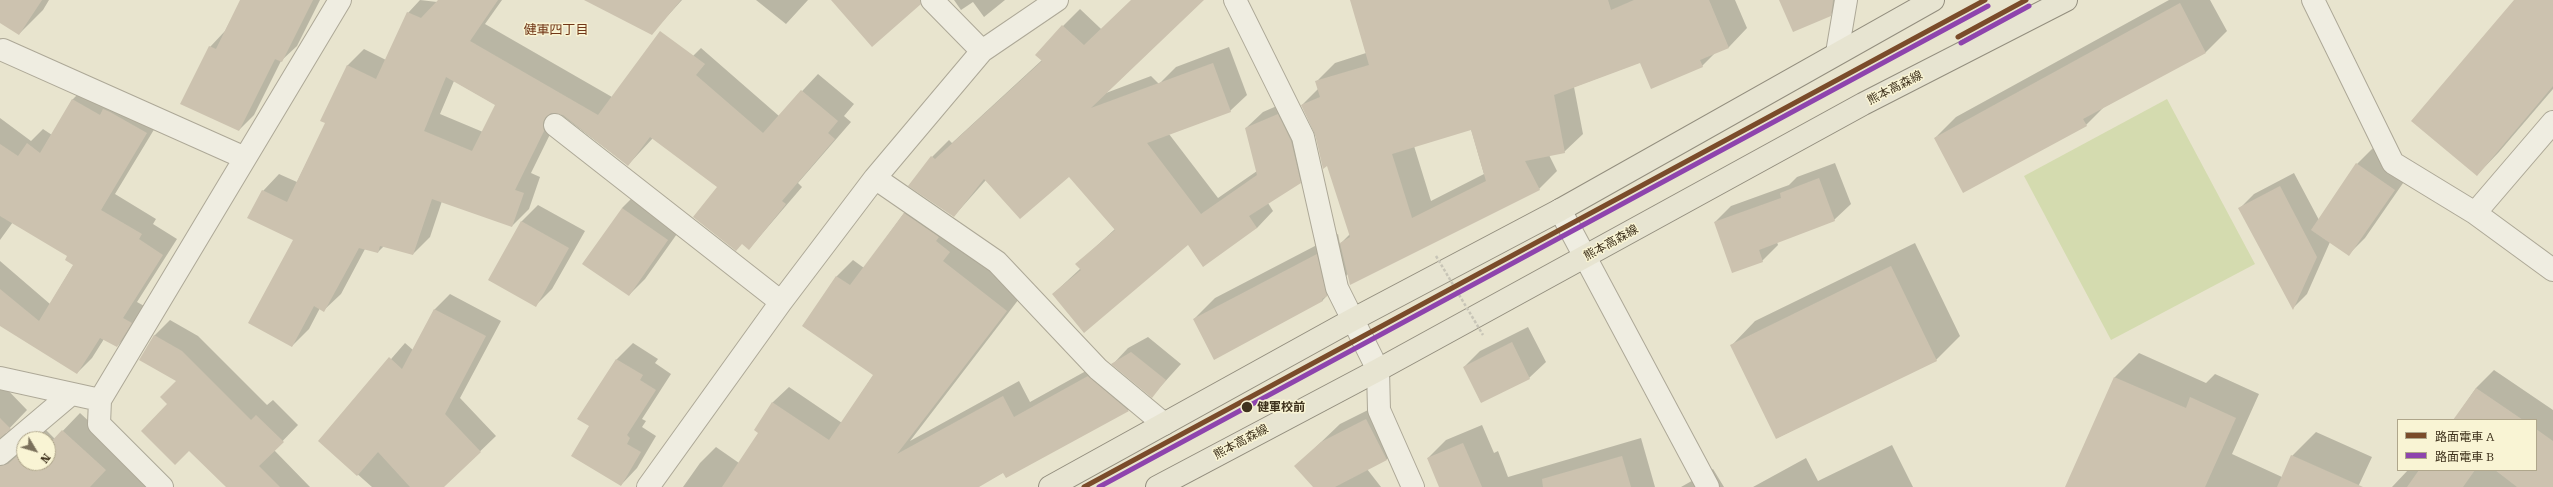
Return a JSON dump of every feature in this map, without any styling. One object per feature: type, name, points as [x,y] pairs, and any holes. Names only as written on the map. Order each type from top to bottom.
[{"type":"main road","points":[[1050,487],[1352,320],[1560,210],[1933,0]]},
{"type":"main road","name":"熊本高森線","points":[[1157,487],[1378,370],[1864,104],[2066,0]]},
{"type":"street","points":[[162,487],[99,424],[100,400],[340,0]]},
{"type":"street","points":[[932,0],[982,51]]},
{"type":"street","points":[[648,487],[781,302],[875,178],[982,51],[1057,0]]},
{"type":"street","points":[[1235,0],[1303,138],[1337,288],[1378,370],[1379,410],[1413,487]]},
{"type":"street","points":[[1837,54],[1846,0]]},
{"type":"street","points":[[2313,0],[2393,163],[2475,213],[2553,270]]},
{"type":"street","points":[[3,50],[245,158]]},
{"type":"street","points":[[2475,213],[2553,122]]},
{"type":"street","points":[[555,126],[781,302]]},
{"type":"street","points":[[875,178],[997,262],[1098,369],[1164,424]]},
{"type":"street","points":[[1560,210],[1708,487]]},
{"type":"street","points":[[0,378],[100,400]]},
{"type":"street","points":[[0,454],[71,394]]},
{"type":"path","points":[[1436,256],[1483,335]]},
{"type":"green space","points":[[2167,99],[2255,264],[2111,340],[2024,176]]},
{"type":"building","points":[[0,0],[42,0],[19,35],[0,23]]},
{"type":"building","points":[[240,0],[313,0],[282,62],[275,59],[239,131],[180,104],[209,46],[216,49]]},
{"type":"building","points":[[438,0],[498,0],[470,41],[598,115],[660,31],[705,64],[696,75],[763,133],[801,90],[838,121],[828,133],[835,139],[782,201],[786,204],[749,250],[742,244],[736,251],[693,217],[717,187],[650,137],[628,166],[563,115],[551,113],[545,118],[543,124],[544,131],[515,190],[524,193],[512,227],[432,199],[413,255],[380,246],[378,253],[359,248],[324,312],[314,306],[292,347],[248,323],[293,240],[247,218],[262,190],[287,202],[325,123],[320,121],[347,65],[376,79],[407,12],[421,18]],"holes":[[[446,77],[495,105],[472,151],[424,131]]]},
{"type":"building","points":[[584,0],[681,0],[652,35]]},
{"type":"building","points":[[831,0],[920,0],[921,4],[872,47]]},
{"type":"building","points":[[1131,0],[1204,0],[1091,108],[1213,63],[1231,112],[1147,143],[1201,214],[1257,175],[1245,128],[1278,114],[1291,141],[1301,183],[1249,216],[1257,228],[1203,267],[1188,245],[1084,333],[1052,294],[1081,270],[1075,264],[1115,230],[1069,177],[1020,219],[984,179],[954,217],[908,186],[931,156],[935,159],[1042,61],[1035,55],[1062,25],[1084,45]]},
{"type":"building","points":[[1350,0],[1608,0],[1611,10],[1634,0],[1709,0],[1729,48],[1700,60],[1703,67],[1651,89],[1640,63],[1554,95],[1565,153],[1525,161],[1540,190],[1350,285],[1340,243],[1350,237],[1327,166],[1323,169],[1315,134],[1301,105],[1320,97],[1315,81],[1369,65]],"holes":[[[1471,130],[1486,181],[1412,218],[1392,154]]]},
{"type":"building","points":[[1779,0],[1833,0],[1831,16],[1793,32]]},
{"type":"building","points":[[2514,0],[2553,0],[2553,86],[2477,176],[2411,121]]},
{"type":"building","points":[[2180,3],[2206,53],[2083,119],[2087,126],[1963,193],[1934,138]]},
{"type":"building","points":[[72,99],[100,115],[103,109],[110,112],[147,133],[101,210],[142,234],[139,239],[163,255],[123,318],[132,323],[117,347],[100,338],[77,374],[0,326],[0,289],[39,321],[73,265],[65,260],[67,256],[0,216],[0,144],[18,156],[27,143],[40,153]]},
{"type":"building","points":[[2356,163],[2395,190],[2349,256],[2311,230]]},
{"type":"building","points":[[1819,178],[1835,221],[1759,250],[1763,262],[1732,273],[1714,222],[1781,198],[1780,193]]},
{"type":"building","points":[[2280,186],[2317,257],[2293,310],[2238,208]]},
{"type":"building","points":[[622,208],[668,240],[629,296],[582,264]]},
{"type":"building","points":[[904,213],[939,237],[936,241],[950,252],[943,261],[1007,311],[897,454],[1003,396],[1014,417],[1088,376],[1129,411],[1006,478],[1003,473],[979,487],[722,487],[758,433],[754,430],[772,402],[829,440],[873,375],[802,326],[836,276],[850,285]]},
{"type":"building","points":[[521,221],[569,248],[536,307],[488,280]]},
{"type":"building","points":[[1317,254],[1327,296],[1322,299],[1323,301],[1214,360],[1193,319]]},
{"type":"building","points":[[1891,266],[1937,361],[1776,439],[1730,345]]},
{"type":"building","points":[[434,309],[486,336],[445,414],[481,452],[444,487],[410,487],[378,452],[357,476],[318,441],[389,357],[402,369]]},
{"type":"building","points":[[154,335],[182,351],[251,420],[256,415],[284,442],[259,466],[280,487],[226,487],[189,451],[175,465],[141,431],[167,404],[160,397],[176,381],[139,360]]},
{"type":"building","points":[[1512,342],[1530,379],[1481,403],[1463,367]]},
{"type":"building","points":[[1131,352],[1166,380],[1152,398],[1111,364]]},
{"type":"building","points":[[616,359],[643,375],[640,380],[656,390],[627,435],[630,438],[627,444],[641,452],[621,486],[571,456],[589,426],[577,419]]},
{"type":"building","points":[[2114,377],[2186,408],[2190,397],[2236,418],[2205,487],[2065,487]]},
{"type":"building","points":[[2476,388],[2522,419],[2454,419]]},
{"type":"building","points":[[0,418],[11,429],[0,438]]},
{"type":"building","points":[[1366,419],[1387,460],[1335,487],[1313,487],[1294,466],[1321,442]]},
{"type":"building","points":[[62,430],[106,470],[90,487],[0,487],[0,466],[8,464],[16,457],[16,471],[56,471],[56,436]]},
{"type":"building","points":[[2537,430],[2553,441],[2553,487],[2517,487],[2496,471],[2537,471]]},
{"type":"building","points":[[1463,443],[1482,487],[1439,487],[1427,458]]},
{"type":"building","points":[[2291,455],[2363,487],[2277,487]]},
{"type":"building","points":[[1622,456],[1631,487],[1543,487],[1542,479]]},
{"type":"building","points":[[2418,471],[2474,471],[2463,487],[2407,487]]},
{"type":"tram line","name":"A","points":[[1084,487],[1985,0]]},
{"type":"tram line","name":"A","points":[[1958,37],[2026,0]]},
{"type":"tram line","name":"B","points":[[1099,487],[1988,6]]},
{"type":"tram line","name":"B","points":[[1961,43],[2029,6]]},
{"type":"place","name":"健軍校前","points":[[1247,407]]},
{"type":"district","name":"健軍四丁目","points":[[556,30]]}]
